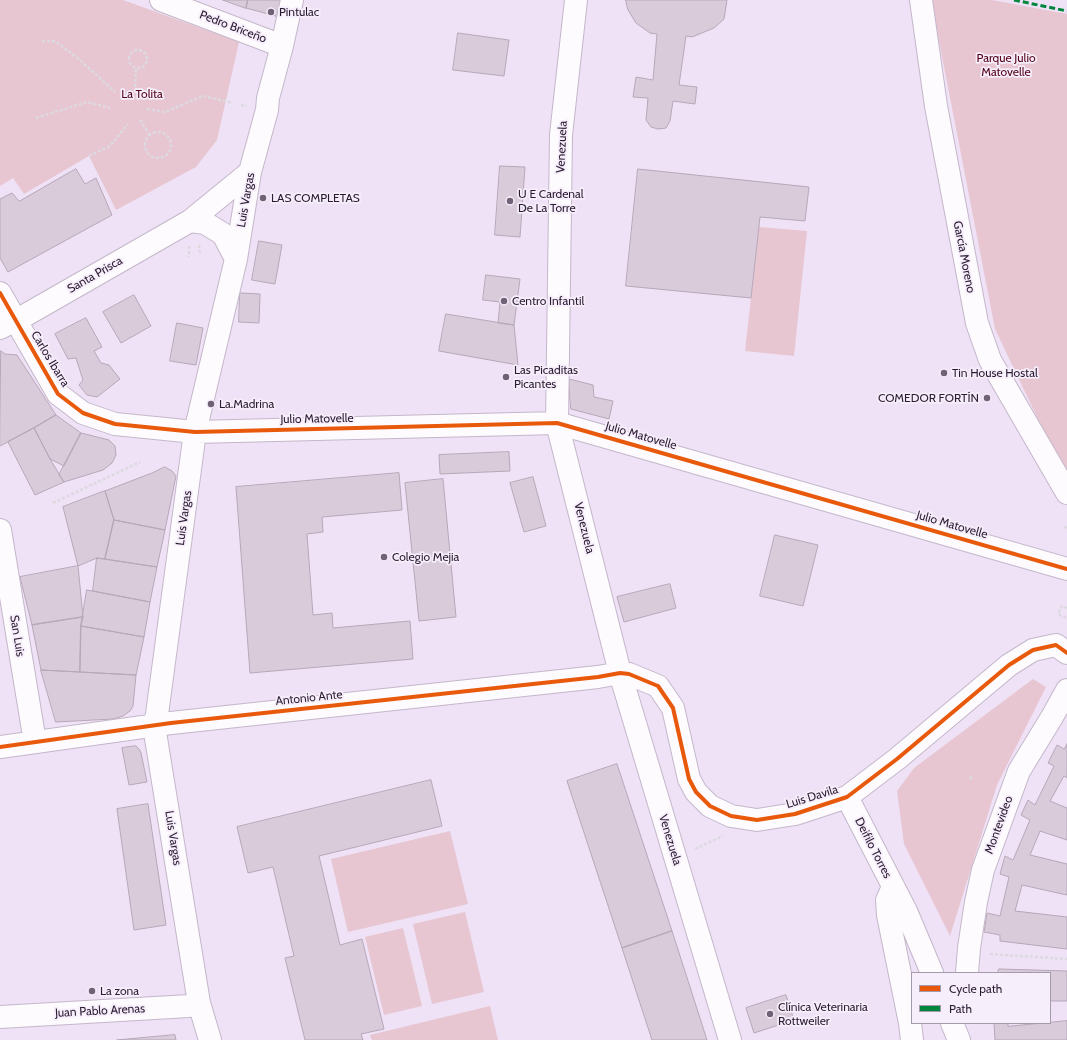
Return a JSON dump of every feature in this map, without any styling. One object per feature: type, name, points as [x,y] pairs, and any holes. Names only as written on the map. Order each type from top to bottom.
[{"type":"street","name":"Pedro Briceño","points":[[161,0],[282,46]]},
{"type":"street","name":"Luis Vargas","points":[[210,1040],[199,1003],[154,726],[158,707],[195,432],[236,259],[250,172],[267,110],[268,98],[282,46],[292,0]]},
{"type":"street","name":"Venezuela","points":[[576,0],[561,135],[558,423],[620,673],[730,1040]]},
{"type":"street","name":"García Moreno","points":[[921,0],[936,106],[977,323],[990,360],[1067,492]]},
{"type":"street","name":"Santa Prisca","points":[[8,324],[190,221],[250,172]]},
{"type":"street","points":[[190,221],[205,224],[223,234],[236,259]]},
{"type":"street","name":"Carlos Ibarra","points":[[0,293],[8,324],[58,394],[83,413],[115,424],[195,432]]},
{"type":"street","name":"Julio Matovelle","points":[[195,432],[558,423],[1067,569]]},
{"type":"street","name":"San Luis","points":[[0,530],[35,742]]},
{"type":"street","name":"Luis Davila","points":[[620,673],[629,674],[658,686],[673,708],[689,779],[696,792],[710,806],[731,816],[756,820],[795,814],[847,797],[897,759],[1009,665],[1033,650],[1056,645],[1067,653]]},
{"type":"street","name":"Antonio Ante","points":[[0,746],[154,726],[598,677],[620,673]]},
{"type":"street","name":"Montevideo","points":[[967,972],[976,902],[983,870],[1019,771],[1052,718],[1067,690]]},
{"type":"street","name":"Deifilo Torres","points":[[847,797],[893,887],[887,900],[888,915],[910,1023],[912,1040]]},
{"type":"street","points":[[893,887],[906,911],[932,972]]},
{"type":"street","name":"Juan Pablo Arenas","points":[[0,1017],[189,1006],[199,1003]]},
{"type":"street","points":[[952,1024],[959,1040]]},
{"type":"street","points":[[966,1024],[966,1040]]},
{"type":"path","points":[[42,41],[55,41],[80,60],[115,92]]},
{"type":"path","points":[[137,50],[144,51],[148,57],[148,63],[143,68],[136,69],[131,65],[128,59],[131,53],[137,50]]},
{"type":"path","points":[[136,69],[136,87]]},
{"type":"path","points":[[147,109],[165,112],[203,96],[233,103]]},
{"type":"path","points":[[36,118],[87,102],[110,108]]},
{"type":"path","points":[[140,120],[150,134]]},
{"type":"path","points":[[89,156],[110,146],[128,124]]},
{"type":"path","points":[[157,131],[166,133],[171,139],[172,148],[167,155],[160,159],[151,157],[146,150],[145,142],[150,134],[157,131]]},
{"type":"path","points":[[53,503],[140,462]]},
{"type":"path","points":[[1067,608],[1062,606],[1058,614],[1067,618]]},
{"type":"path","points":[[694,850],[727,834]]},
{"type":"path","points":[[989,954],[1067,959]]},
{"type":"green space","name":"La Tolita","points":[[0,0],[123,0],[239,42],[217,140],[196,167],[116,210],[89,156],[24,194],[13,178],[0,186]]},
{"type":"green space","name":"Parque Julio Matovelle","points":[[931,0],[992,0],[1067,14],[1067,480],[995,329]]},
{"type":"green space","points":[[759,227],[807,231],[794,356],[745,351]]},
{"type":"green space","points":[[1033,679],[1046,687],[997,785],[950,936],[904,844],[897,791],[914,768]]},
{"type":"green space","points":[[450,831],[468,904],[348,932],[331,859]]},
{"type":"green space","points":[[465,912],[484,992],[432,1004],[413,924]]},
{"type":"green space","points":[[403,928],[422,1006],[384,1015],[365,937]]},
{"type":"green space","points":[[490,1006],[498,1040],[372,1040],[370,1035]]},
{"type":"building","points":[[223,0],[248,0],[246,8]]},
{"type":"building","name":"Pintulac","points":[[248,0],[283,0],[279,17],[246,8]]},
{"type":"building","points":[[626,0],[727,0],[724,19],[714,28],[692,37],[686,36],[679,85],[697,87],[695,104],[673,101],[670,121],[666,128],[658,129],[651,127],[646,120],[648,98],[633,97],[636,77],[653,80],[657,34],[650,33],[636,23],[628,10]]},
{"type":"building","points":[[458,33],[509,40],[504,76],[453,70]]},
{"type":"building","name":"U E Cardenal De La Torre","points":[[500,166],[525,167],[520,237],[495,235]]},
{"type":"building","points":[[76,169],[85,184],[96,178],[112,215],[8,272],[0,258],[0,199],[12,193],[19,201]]},
{"type":"building","points":[[638,169],[809,187],[805,221],[760,217],[751,298],[626,286]]},
{"type":"building","points":[[259,241],[282,245],[275,284],[252,280]]},
{"type":"building","name":"Centro Infantil","points":[[486,275],[520,279],[514,325],[498,323],[500,302],[483,300]]},
{"type":"building","points":[[240,293],[260,294],[259,323],[239,322]]},
{"type":"building","points":[[134,295],[151,326],[121,343],[103,312]]},
{"type":"building","points":[[446,314],[514,325],[518,365],[439,351]]},
{"type":"building","points":[[86,318],[102,347],[94,351],[101,363],[109,365],[120,379],[97,397],[87,395],[79,385],[83,380],[76,358],[68,359],[55,334]]},
{"type":"building","points":[[177,323],[203,328],[196,365],[170,361]]},
{"type":"building","points":[[1,351],[5,354],[17,355],[56,415],[0,446]]},
{"type":"building","points":[[569,379],[593,385],[594,397],[613,401],[609,419],[571,409]]},
{"type":"building","points":[[56,415],[81,433],[64,466],[50,459],[34,428]]},
{"type":"building","points":[[34,428],[64,482],[35,495],[8,442]]},
{"type":"building","points":[[81,433],[109,440],[115,446],[116,455],[112,463],[103,470],[64,482],[59,475]]},
{"type":"building","points":[[509,452],[510,471],[440,474],[439,455]]},
{"type":"building","points":[[165,467],[172,471],[176,476],[165,530],[114,520],[105,491]]},
{"type":"building","points":[[399,473],[402,510],[322,517],[323,532],[307,534],[313,615],[332,613],[333,628],[410,621],[413,659],[250,673],[236,487]]},
{"type":"building","points":[[533,477],[546,526],[524,532],[510,483]]},
{"type":"building","points":[[443,479],[456,617],[419,621],[405,483]]},
{"type":"building","points":[[105,491],[114,520],[105,559],[97,558],[78,566],[63,507]]},
{"type":"building","points":[[114,520],[165,530],[157,567],[105,559]]},
{"type":"building","points":[[775,535],[818,545],[803,606],[760,596]]},
{"type":"building","points":[[97,558],[157,567],[150,602],[93,591]]},
{"type":"building","points":[[78,566],[83,617],[32,625],[20,577]]},
{"type":"building","points":[[670,584],[676,608],[624,622],[617,597]]},
{"type":"building","points":[[87,590],[150,602],[144,637],[81,626]]},
{"type":"building","points":[[83,617],[81,626],[80,672],[41,670],[32,625]]},
{"type":"building","points":[[81,626],[144,637],[136,675],[80,672]]},
{"type":"building","points":[[41,670],[136,675],[133,706],[130,711],[123,716],[113,719],[56,722]]},
{"type":"building","points":[[1067,744],[1067,778],[1064,776],[1050,801],[1067,808],[1067,840],[1040,831],[1030,855],[1067,864],[1067,895],[1022,885],[1015,911],[1067,917],[1067,949],[1000,941],[1000,935],[984,932],[987,913],[1000,916],[1009,877],[1000,874],[1005,856],[1013,860],[1030,820],[1021,815],[1028,800],[1035,805],[1054,766],[1048,763],[1057,745],[1064,749]]},
{"type":"building","points":[[136,746],[141,753],[147,782],[129,785],[122,748]]},
{"type":"building","points":[[617,764],[672,931],[622,948],[567,781]]},
{"type":"building","points":[[431,780],[442,826],[319,856],[340,945],[362,939],[384,1029],[361,1034],[363,1040],[305,1040],[285,958],[294,956],[273,867],[248,873],[237,827]]},
{"type":"building","points":[[148,804],[166,925],[134,930],[117,809]]},
{"type":"building","points":[[672,931],[707,1040],[652,1040],[622,948]]},
{"type":"building","points":[[999,969],[1067,971],[1067,1001],[1051,1001],[1051,972],[998,972]]},
{"type":"building","name":"Clínica Veterinaria Rottweiler","points":[[786,995],[794,1020],[754,1033],[746,1008]]},
{"type":"building","points":[[1067,1021],[1067,1040],[995,1040],[994,1024],[1008,1024],[1008,1026],[1051,1024],[1051,1022]]},
{"type":"building","points":[[175,1035],[176,1040],[117,1040]]},
{"type":"marked path","points":[[1014,0],[1067,11]]},
{"type":"cycle path","points":[[0,293],[58,394],[83,413],[115,424],[195,432],[557,423],[1067,569]]},
{"type":"cycle path","points":[[0,747],[171,723],[598,677],[620,673],[629,674],[658,686],[673,708],[689,779],[696,792],[710,806],[731,816],[757,820],[795,814],[847,797],[897,759],[1009,665],[1033,650],[1056,645],[1067,653]]},
{"type":"place","name":"Pintulac","points":[[271,12]]},
{"type":"place","name":"LAS COMPLETAS","points":[[263,198]]},
{"type":"place","name":"U E Cardenal De La Torre","points":[[510,201]]},
{"type":"place","name":"Centro Infantil","points":[[504,301]]},
{"type":"place","name":"Tin House Hostal","points":[[944,373]]},
{"type":"place","name":"Las Picaditas Picantes","points":[[506,377]]},
{"type":"place","name":"COMEDOR FORTÍN","points":[[987,398]]},
{"type":"place","name":"La.Madrina","points":[[211,404]]},
{"type":"place","name":"Colegio Mejia","points":[[384,557]]},
{"type":"place","name":"La zona","points":[[92,991]]},
{"type":"place","name":"Clínica Veterinaria Rottweiler","points":[[770,1014]]}]
